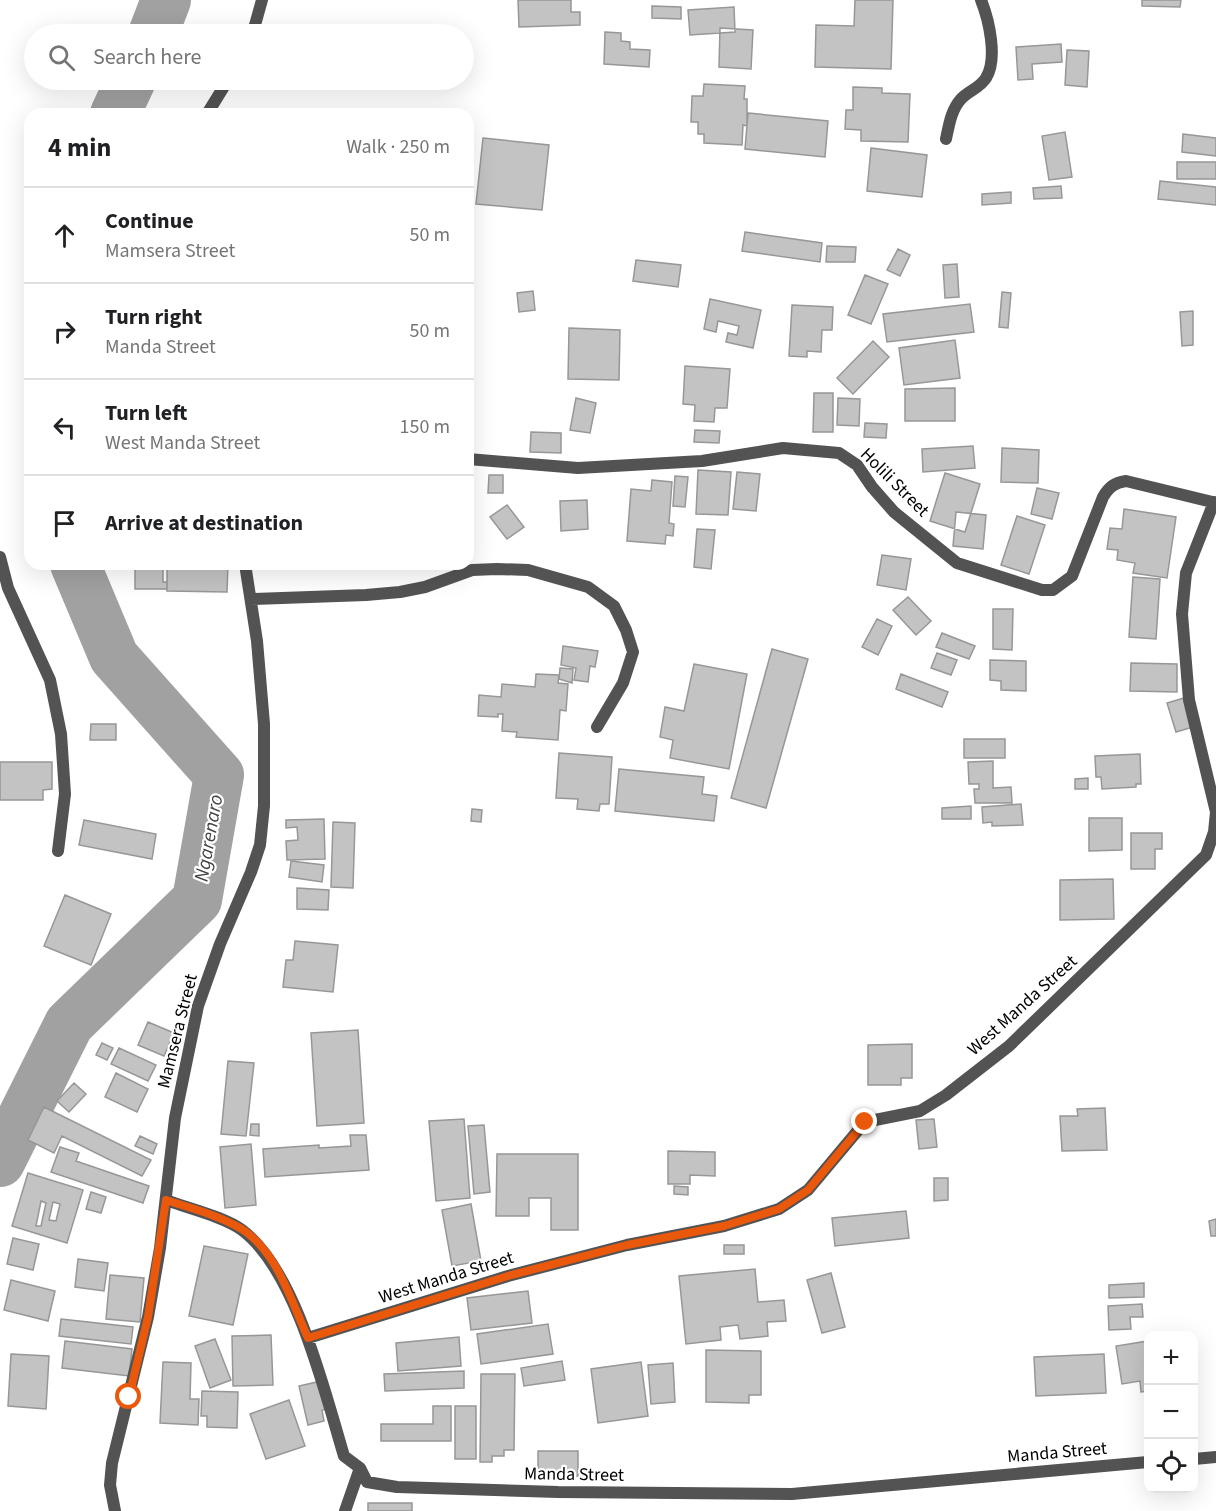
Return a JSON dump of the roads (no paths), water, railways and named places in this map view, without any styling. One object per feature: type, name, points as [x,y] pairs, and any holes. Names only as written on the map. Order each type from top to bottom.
[{"type":"street","points":[[254,24],[262,0]]},
{"type":"street","points":[[946,139],[951,116],[961,98],[975,90],[986,78],[991,63],[992,41],[981,0]]},
{"type":"street","points":[[211,108],[222,90]]},
{"type":"street","name":"Holili Street","points":[[474,459],[578,468],[702,461],[783,448],[839,453],[857,465],[872,487],[894,512],[957,563],[1042,590],[1053,590],[1072,576],[1103,497],[1108,488],[1117,482],[1126,481],[1215,502]]},
{"type":"street","name":"West Manda Street","points":[[308,1338],[508,1276],[627,1245],[724,1226],[779,1209],[808,1190],[865,1122],[920,1111],[946,1095],[1009,1046],[1206,855],[1214,832],[1216,812],[1189,700],[1182,614],[1186,573],[1215,502]]},
{"type":"street","points":[[0,557],[8,588],[50,680],[61,734],[65,795],[58,851]]},
{"type":"street","points":[[474,570],[497,568],[528,570],[588,587],[614,606],[626,630],[633,652],[623,683],[597,727]]},
{"type":"street","name":"Mamsera Street","points":[[115,1511],[110,1485],[112,1463],[148,1317],[166,1200],[175,1118],[198,1006],[260,845],[264,806],[264,724],[252,598],[246,570]]},
{"type":"street","points":[[252,598],[400,592],[425,587],[472,570]]},
{"type":"street","name":"Manda Street","points":[[166,1200],[240,1228],[260,1245],[277,1270],[308,1338],[344,1456],[360,1468],[367,1482],[396,1487],[558,1492],[792,1494],[1144,1462]]},
{"type":"street","points":[[1198,1459],[1216,1457]]},
{"type":"street","points":[[345,1511],[360,1468]]},
{"type":"waterway","name":"Ngarenaro","points":[[157,24],[166,0]]},
{"type":"waterway","name":"Ngarenaro","points":[[118,108],[126,90]]},
{"type":"waterway","name":"Ngarenaro","points":[[0,1162],[69,1024],[197,900],[219,775],[114,657],[78,570]]}]
